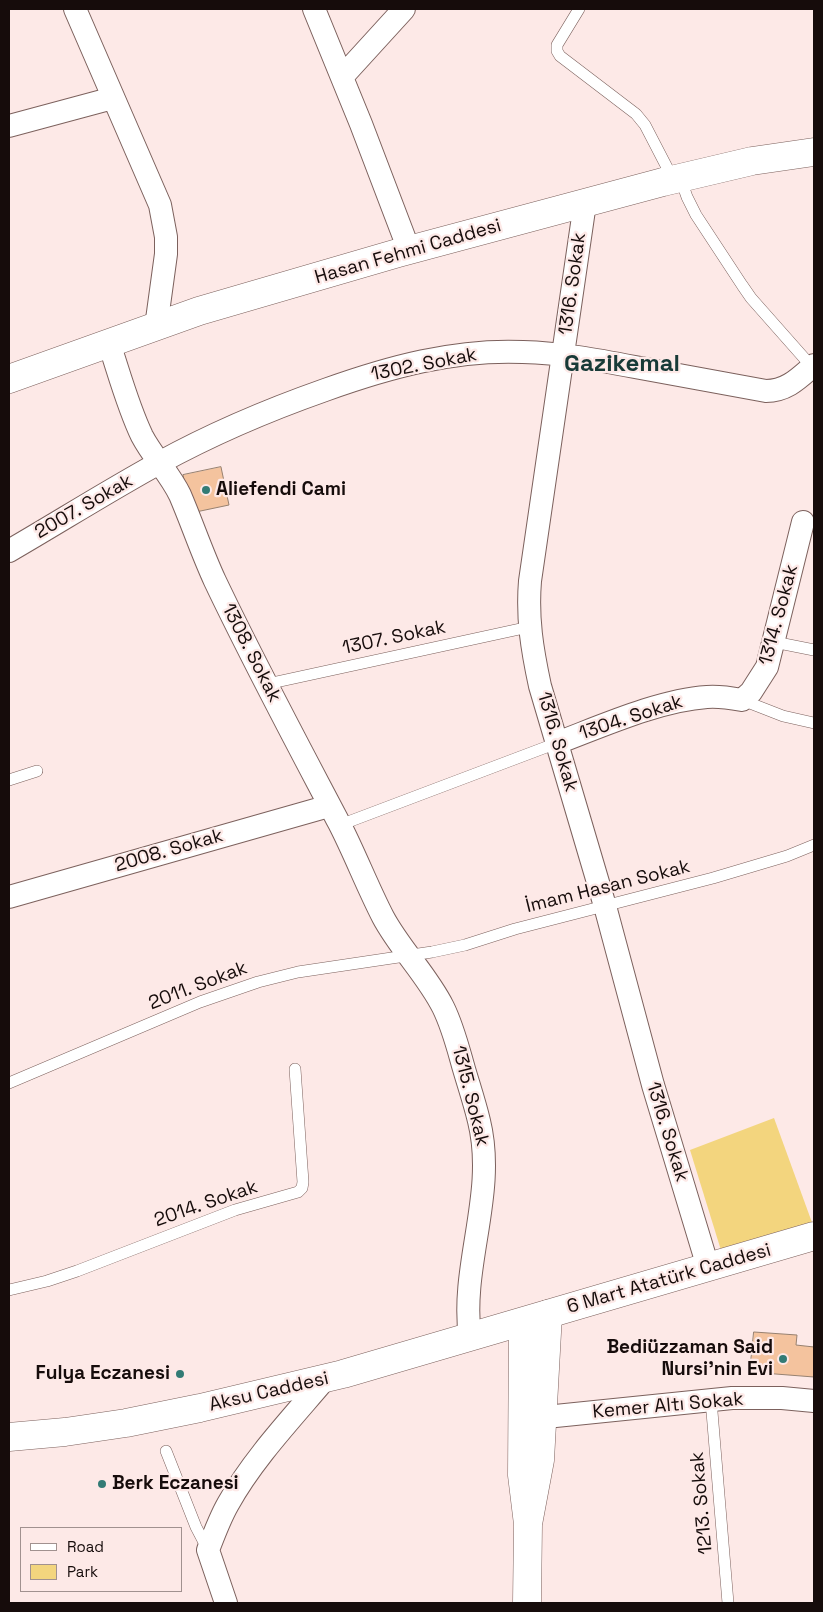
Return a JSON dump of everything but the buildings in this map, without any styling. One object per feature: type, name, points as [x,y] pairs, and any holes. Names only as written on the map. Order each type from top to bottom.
[{"type":"main road","name":"Hasan Fehmi Caddesi","points":[[9,379],[199,311],[409,250],[676,178],[752,161],[814,152]]},
{"type":"main road","name":"6 Mart Atatürk Caddesi","points":[[536,1318],[814,1236]]},
{"type":"main road","name":"Aksu Caddesi","points":[[9,1437],[65,1432],[126,1423],[200,1408],[325,1378],[536,1318]]},
{"type":"main road","points":[[527,1603],[528,1524],[522,1482],[532,1418],[536,1318]]},
{"type":"street","points":[[75,9],[160,204],[164,220],[166,254],[156,327]]},
{"type":"street","points":[[314,9],[409,250]]},
{"type":"street","points":[[342,77],[404,9]]},
{"type":"street","points":[[9,126],[113,98]]},
{"type":"street","name":"1316. Sokak","points":[[585,203],[530,580],[528,603],[529,627],[532,652],[540,686],[605,906],[653,1085],[708,1268]]},
{"type":"street","name":"1308. Sokak","points":[[109,343],[138,427],[148,446],[172,479],[214,578],[334,815],[383,917],[394,937],[409,955]]},
{"type":"street","name":"1302. Sokak","points":[[160,462],[301,399],[354,379],[399,366],[441,357],[485,352],[563,355],[766,391],[781,389],[791,385],[813,366]]},
{"type":"street","name":"2007. Sokak","points":[[9,551],[160,462]]},
{"type":"street","name":"1314. Sokak","points":[[742,700],[751,692],[767,668],[803,522]]},
{"type":"street","name":"1304. Sokak","points":[[557,743],[670,703],[690,698],[709,696],[742,700]]},
{"type":"street","name":"2008. Sokak","points":[[9,897],[334,815]]},
{"type":"street","name":"1315. Sokak","points":[[409,955],[435,994],[451,1026],[479,1120],[483,1140],[485,1172],[472,1267],[469,1307],[470,1337]]},
{"type":"street","points":[[226,1603],[208,1550],[228,1504],[255,1463],[325,1378]]},
{"type":"street","name":"Kemer Altı Sokak","points":[[532,1418],[732,1398],[782,1398],[814,1401]]},
{"type":"lane","points":[[579,9],[557,45],[560,56],[622,102],[645,125],[696,215],[751,298],[813,366]]},
{"type":"lane","name":"1307. Sokak","points":[[267,684],[529,627]]},
{"type":"lane","points":[[774,642],[814,650]]},
{"type":"lane","name":"1304. Sokak","points":[[742,700],[784,716],[814,723]]},
{"type":"lane","name":"1304. Sokak","points":[[334,815],[557,743]]},
{"type":"lane","points":[[9,780],[37,771]]},
{"type":"lane","name":"İmam Hasan Sokak","points":[[409,955],[465,945],[515,929],[713,878],[787,856],[814,845]]},
{"type":"lane","name":"2011. Sokak","points":[[9,1083],[200,1002],[258,982],[298,972],[409,955]]},
{"type":"lane","name":"2014. Sokak","points":[[9,1290],[77,1272],[235,1210],[298,1192],[302,1188],[303,1182],[295,1069]]},
{"type":"lane","name":"1213. Sokak","points":[[711,1400],[728,1603]]},
{"type":"lane","points":[[166,1451],[196,1527],[208,1550]]},
{"type":"green space","points":[[774,1118],[814,1228],[724,1260],[690,1150]]},
{"type":"place","name":"Aliefendi Cami","points":[[206,490]]},
{"type":"place","name":"Bediüzzaman Said Nursi'nin Evi","points":[[783,1359]]},
{"type":"place","name":"Fulya Eczanesi","points":[[180,1374]]},
{"type":"place","name":"Berk Eczanesi","points":[[102,1484]]},
{"type":"district","name":"Gazikemal","points":[[622,364]]}]
